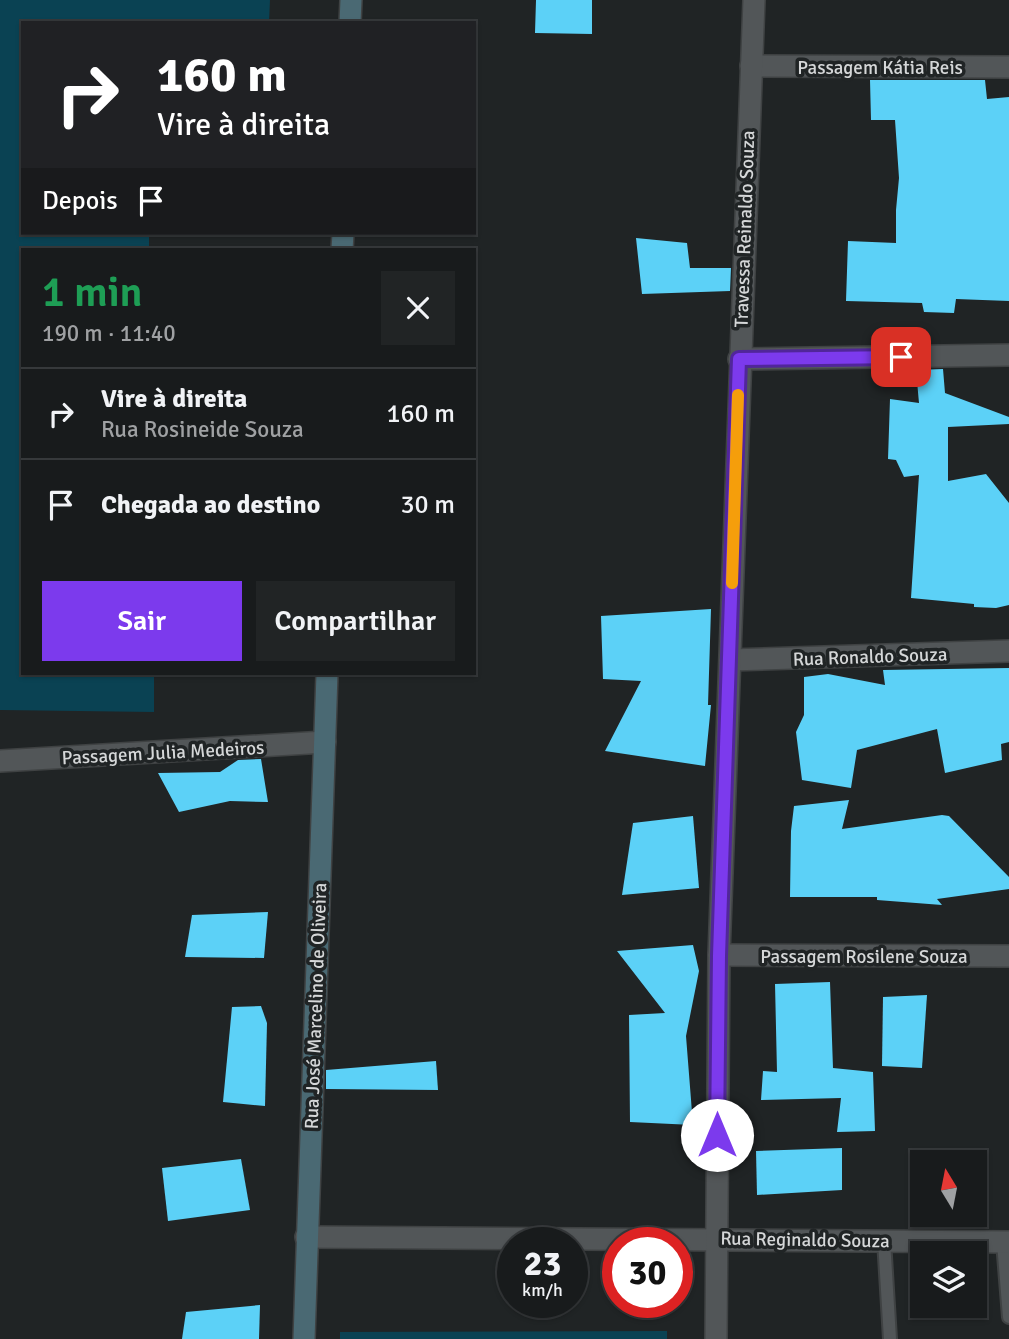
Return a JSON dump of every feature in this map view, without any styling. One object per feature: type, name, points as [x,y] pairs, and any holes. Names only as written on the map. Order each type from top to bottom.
[{"type":"street","points":[[350,21],[351,0]]},
{"type":"street","name":"Travessa Reinaldo Souza","points":[[716,1339],[719,956],[754,0]]},
{"type":"street","name":"Passagem Kátia Reis","points":[[751,66],[1009,67]]},
{"type":"street","points":[[739,359],[1009,355]]},
{"type":"street","name":"Rua Ronaldo Souza","points":[[730,660],[1009,651]]},
{"type":"street","name":"Rua José Marcelino de Oliveira","points":[[304,1339],[327,675]]},
{"type":"street","name":"Passagem Julia Medeiros","points":[[0,761],[325,742]]},
{"type":"street","name":"Passagem Rosilene Souza","points":[[719,956],[1009,956]]},
{"type":"street","name":"Rua Reginaldo Souza","points":[[306,1237],[1006,1242]]},
{"type":"lane","points":[[884,1240],[890,1339]]},
{"type":"lane","points":[[1006,1242],[1009,1317]]},
{"type":"shaded area","points":[[0,0],[270,0],[269,21],[21,21],[21,235],[149,235],[149,248],[21,248],[21,675],[154,675],[154,712],[0,710]]},
{"type":"shaded area","points":[[667,1331],[667,1339],[340,1339],[340,1332]]},
{"type":"building","points":[[536,0],[592,0],[592,34],[535,33]]},
{"type":"building","points":[[870,80],[985,80],[987,99],[1009,97],[1009,301],[956,299],[954,313],[924,312],[922,303],[846,301],[848,241],[896,243],[899,178],[895,120],[871,120]]},
{"type":"building","points":[[636,238],[687,243],[690,268],[731,268],[730,291],[642,294]]},
{"type":"building","points":[[943,369],[945,393],[1009,417],[1009,424],[948,427],[948,481],[986,474],[1009,503],[1009,605],[996,608],[974,607],[974,604],[911,598],[919,475],[904,477],[896,460],[888,459],[890,399],[919,403],[916,370]]},
{"type":"building","points":[[711,609],[708,705],[711,705],[705,766],[605,751],[641,681],[603,679],[601,616]]},
{"type":"building","points":[[1009,668],[1009,742],[1001,744],[1002,760],[945,773],[937,729],[857,750],[851,788],[802,780],[796,732],[804,715],[804,677],[828,674],[885,685],[883,670]]},
{"type":"building","points":[[261,759],[268,802],[230,801],[179,812],[158,773],[220,772],[238,760]]},
{"type":"building","points":[[849,800],[842,829],[949,816],[1009,877],[1009,889],[937,899],[942,905],[877,900],[877,897],[790,897],[794,806]]},
{"type":"building","points":[[693,816],[699,888],[622,895],[633,823]]},
{"type":"building","points":[[268,912],[264,958],[185,957],[192,915]]},
{"type":"building","points":[[693,945],[699,971],[686,1036],[693,1125],[630,1122],[629,1015],[665,1013],[617,951]]},
{"type":"building","points":[[830,982],[833,1068],[873,1072],[875,1131],[837,1132],[841,1098],[761,1100],[763,1071],[777,1072],[775,984]]},
{"type":"building","points":[[927,995],[922,1068],[882,1066],[883,997]]},
{"type":"building","points":[[261,1006],[267,1023],[265,1106],[223,1102],[232,1007]]},
{"type":"building","points":[[436,1061],[438,1090],[326,1089],[326,1070]]},
{"type":"building","points":[[842,1148],[842,1190],[757,1195],[756,1151]]},
{"type":"building","points":[[241,1159],[250,1210],[168,1221],[162,1168]]},
{"type":"building","points":[[260,1305],[259,1339],[182,1339],[186,1312]]},
{"type":"slow traffic","points":[[732,583],[738,395]]},
{"type":"route","points":[[717,1135],[719,956],[739,359],[901,357]]}]
